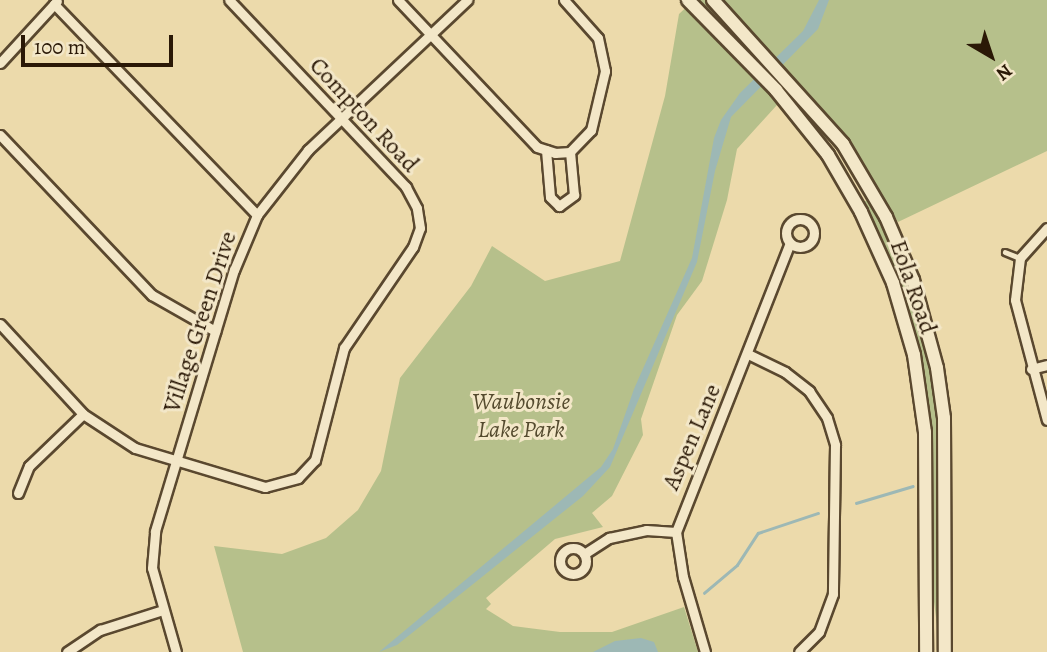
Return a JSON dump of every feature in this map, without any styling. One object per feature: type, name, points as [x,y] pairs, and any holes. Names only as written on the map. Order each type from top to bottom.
[{"type":"main road","name":"Eola Road","points":[[688,0],[776,90],[828,155],[856,203],[884,261],[909,333],[925,432],[926,652]]},
{"type":"main road","name":"Eola Road","points":[[713,0],[833,131],[868,183],[900,248],[924,314],[944,418],[945,652]]},
{"type":"street","name":"Compton Road","points":[[0,324],[83,414],[124,443],[175,463],[265,487],[298,478],[315,460],[344,348],[408,256],[420,228],[415,202],[406,187],[229,0]]},
{"type":"street","points":[[398,0],[537,147],[570,152]]},
{"type":"street","name":"Village Green Drive","points":[[176,652],[163,610],[152,550],[215,331],[257,215],[294,165],[467,0]]},
{"type":"street","points":[[546,150],[550,197],[559,205],[574,195],[570,152],[591,130],[605,71],[598,38],[564,0]]},
{"type":"street","points":[[0,63],[56,2],[257,215]]},
{"type":"street","points":[[0,135],[152,295],[215,331]]},
{"type":"street","points":[[1047,228],[1020,258],[1015,300],[1031,369],[1047,420]]},
{"type":"street","name":"Aspen Lane","points":[[676,532],[790,243]]},
{"type":"street","points":[[748,354],[793,377],[809,391],[827,418],[835,445],[833,594],[819,632],[799,652]]},
{"type":"street","points":[[1031,369],[1047,365]]},
{"type":"street","points":[[18,493],[29,466],[83,414]]},
{"type":"street","points":[[584,554],[600,541],[631,532],[676,532],[683,577],[705,652]]},
{"type":"street","points":[[67,652],[100,630],[163,610]]},
{"type":"lane","points":[[1005,252],[1020,258]]},
{"type":"green space","name":"Waubonsie Lake Park","points":[[694,0],[1047,0],[1047,151],[898,222],[850,142],[799,83],[790,91],[828,139],[823,139],[787,94],[737,149],[727,200],[702,281],[677,315],[641,419],[643,435],[612,496],[592,513],[603,527],[555,539],[486,598],[491,604],[486,609],[513,626],[560,632],[612,632],[684,607],[698,652],[243,652],[214,546],[282,554],[326,538],[358,510],[381,471],[400,378],[471,286],[492,246],[545,281],[620,261],[665,96],[679,14]]},
{"type":"green space","points":[[870,199],[903,270],[931,369],[939,439],[939,641],[932,586],[933,469],[925,380],[902,288],[863,202]]},
{"type":"water","points":[[819,0],[829,0],[818,29],[731,117],[715,171],[697,262],[610,467],[583,496],[397,645],[379,652],[601,467],[613,449],[634,389],[692,258],[714,138],[721,120],[740,93],[803,31]]},
{"type":"water","points":[[641,638],[654,642],[658,652],[593,652],[615,641]]},
{"type":"waterway","points":[[856,503],[913,486]]},
{"type":"waterway","points":[[704,593],[737,565],[758,533],[818,513]]}]
